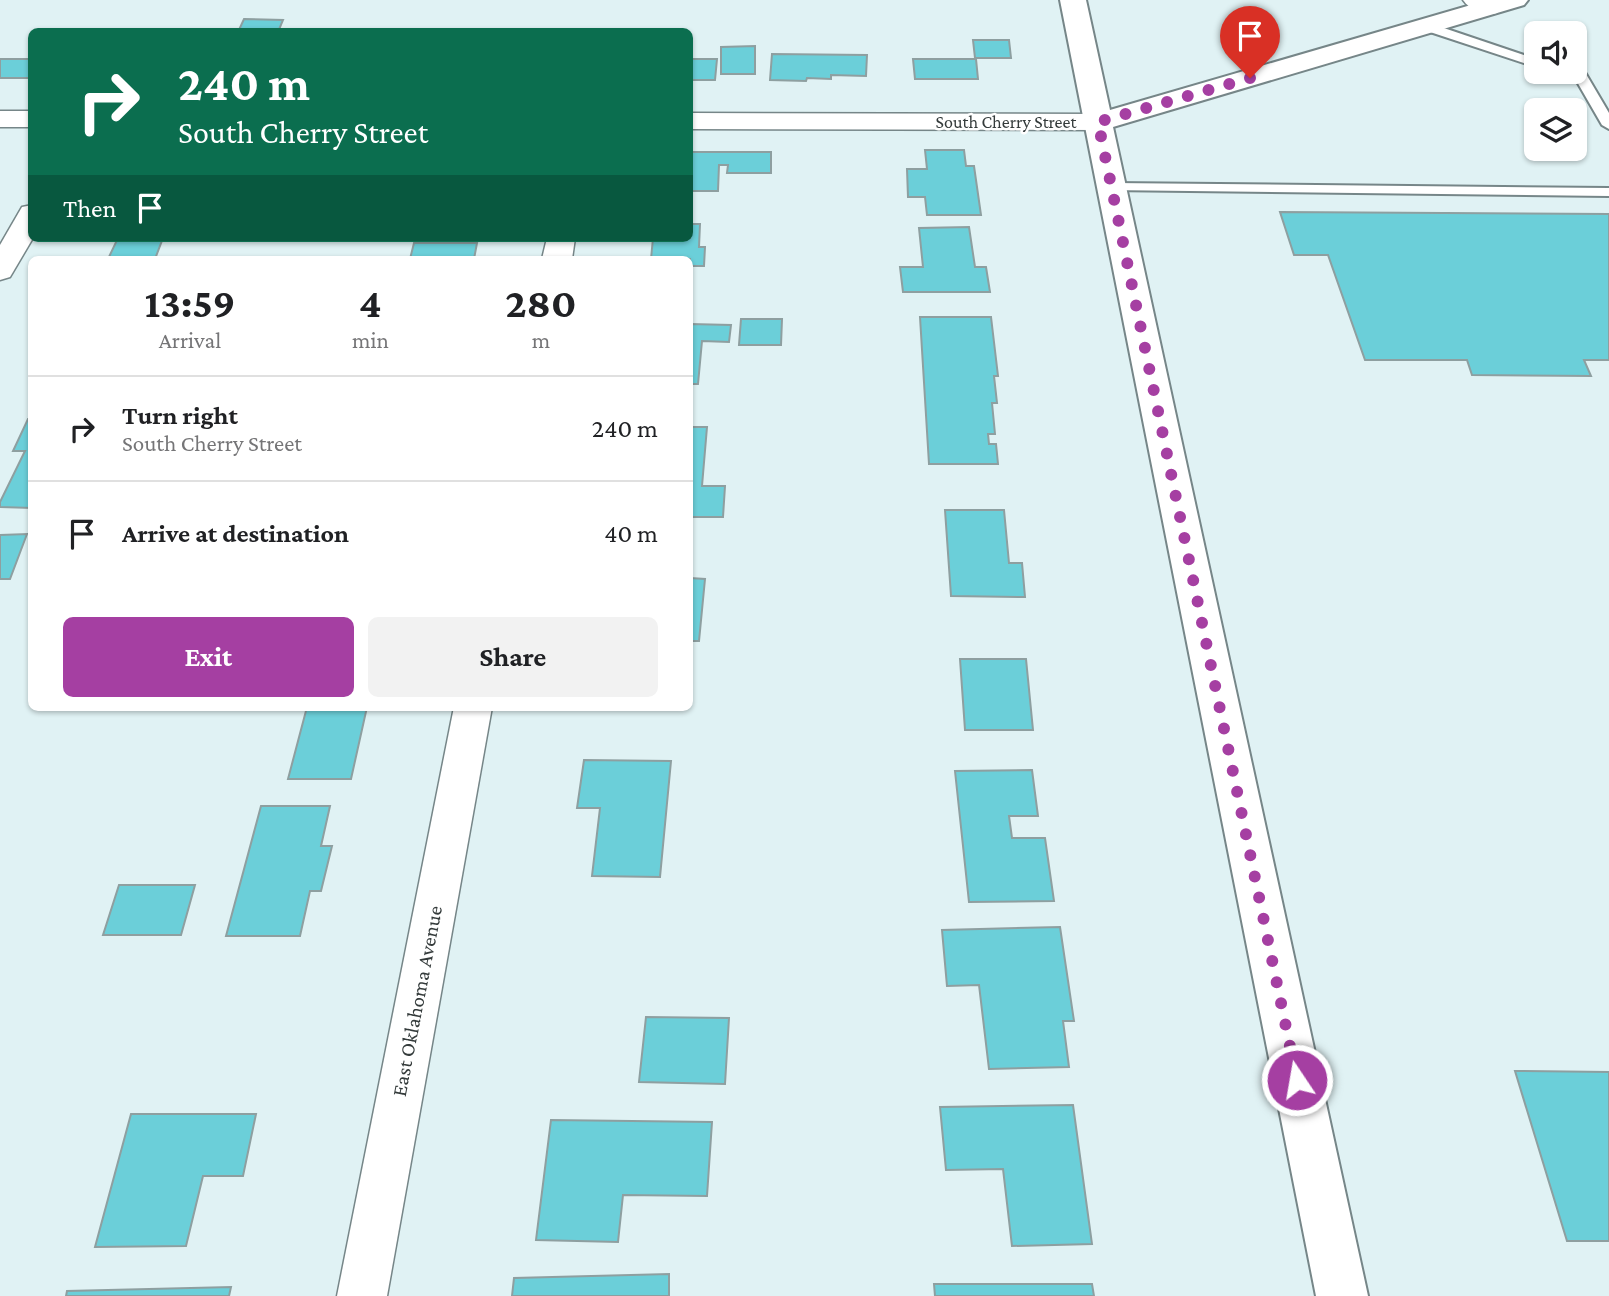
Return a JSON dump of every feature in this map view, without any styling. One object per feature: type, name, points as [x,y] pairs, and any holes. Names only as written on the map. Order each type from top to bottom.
[{"type":"street","points":[[1073,0],[1342,1296]]},
{"type":"street","name":"South Cherry Street","points":[[693,121],[1098,122],[1426,26],[1482,4],[1515,0]]},
{"type":"street","points":[[0,119],[28,119]]},
{"type":"street","points":[[0,271],[28,220]]},
{"type":"street","name":"East Oklahoma Avenue","points":[[362,1296],[472,711]]},
{"type":"lane","points":[[1426,26],[1524,59]]},
{"type":"lane","points":[[1585,84],[1609,125]]},
{"type":"lane","points":[[1112,187],[1609,192]]},
{"type":"building","points":[[244,19],[283,20],[280,28],[240,28]]},
{"type":"building","points":[[973,40],[1009,40],[1011,58],[975,58]]},
{"type":"building","points":[[755,46],[755,74],[721,74],[721,47]]},
{"type":"building","points":[[772,54],[867,55],[866,76],[831,75],[831,79],[807,78],[806,81],[770,80]]},
{"type":"building","points":[[0,59],[28,59],[28,78],[0,78]]},
{"type":"building","points":[[693,59],[717,59],[715,80],[693,80]]},
{"type":"building","points":[[913,59],[976,59],[978,79],[915,79]]},
{"type":"building","points":[[925,150],[964,150],[966,166],[974,166],[981,215],[927,215],[925,197],[908,197],[907,169],[927,169]]},
{"type":"building","points":[[693,152],[771,152],[771,173],[727,173],[728,165],[719,165],[718,191],[693,191]]},
{"type":"building","points":[[1280,212],[1609,214],[1609,360],[1584,360],[1591,376],[1472,375],[1467,360],[1365,360],[1328,255],[1294,255]]},
{"type":"building","points":[[693,224],[700,224],[699,247],[705,247],[704,266],[693,266],[693,256],[651,256],[653,242],[693,242]]},
{"type":"building","points":[[969,227],[975,267],[986,267],[990,292],[903,292],[900,267],[923,267],[919,228]]},
{"type":"building","points":[[116,242],[161,242],[156,256],[109,256]]},
{"type":"building","points":[[414,243],[477,243],[475,256],[411,256]]},
{"type":"building","points":[[920,317],[991,317],[998,376],[994,376],[997,403],[992,403],[995,434],[988,434],[989,444],[996,444],[998,464],[929,464]]},
{"type":"building","points":[[741,319],[782,319],[781,345],[739,345]]},
{"type":"building","points":[[693,324],[731,325],[729,342],[702,341],[698,384],[693,384]]},
{"type":"building","points":[[28,419],[28,508],[0,507],[25,451],[13,451]]},
{"type":"building","points":[[693,427],[707,427],[702,486],[725,486],[723,517],[693,517]]},
{"type":"building","points":[[945,510],[1004,510],[1009,563],[1022,563],[1025,597],[951,596]]},
{"type":"building","points":[[27,534],[10,579],[0,579],[0,535]]},
{"type":"building","points":[[693,578],[705,579],[699,641],[693,641]]},
{"type":"building","points":[[960,659],[1026,659],[1033,730],[965,730]]},
{"type":"building","points":[[306,711],[366,711],[351,779],[288,779]]},
{"type":"building","points":[[584,760],[671,761],[660,877],[592,876],[600,808],[577,808]]},
{"type":"building","points":[[1032,770],[1038,816],[1009,816],[1012,838],[1045,838],[1054,901],[969,902],[955,771]]},
{"type":"building","points":[[261,806],[330,806],[321,846],[332,846],[321,891],[310,891],[300,936],[226,936]]},
{"type":"building","points":[[119,885],[195,885],[181,935],[103,935]]},
{"type":"building","points":[[1060,927],[1074,1021],[1063,1021],[1069,1067],[989,1069],[979,985],[947,986],[942,930]]},
{"type":"building","points":[[646,1017],[729,1018],[725,1084],[639,1082]]},
{"type":"building","points":[[1515,1071],[1609,1072],[1609,1241],[1567,1241]]},
{"type":"building","points":[[1073,1105],[1092,1244],[1012,1246],[1003,1169],[946,1170],[940,1107]]},
{"type":"building","points":[[131,1114],[256,1114],[243,1176],[203,1176],[186,1246],[95,1247]]},
{"type":"building","points":[[551,1120],[712,1122],[707,1196],[623,1195],[618,1242],[536,1240]]},
{"type":"building","points":[[669,1274],[669,1296],[512,1296],[514,1278]]},
{"type":"building","points":[[934,1284],[1092,1284],[1094,1296],[935,1296]]},
{"type":"building","points":[[231,1287],[229,1296],[66,1296],[67,1291]]},
{"type":"route","points":[[1250,78],[1098,122],[1297,1080]]}]
